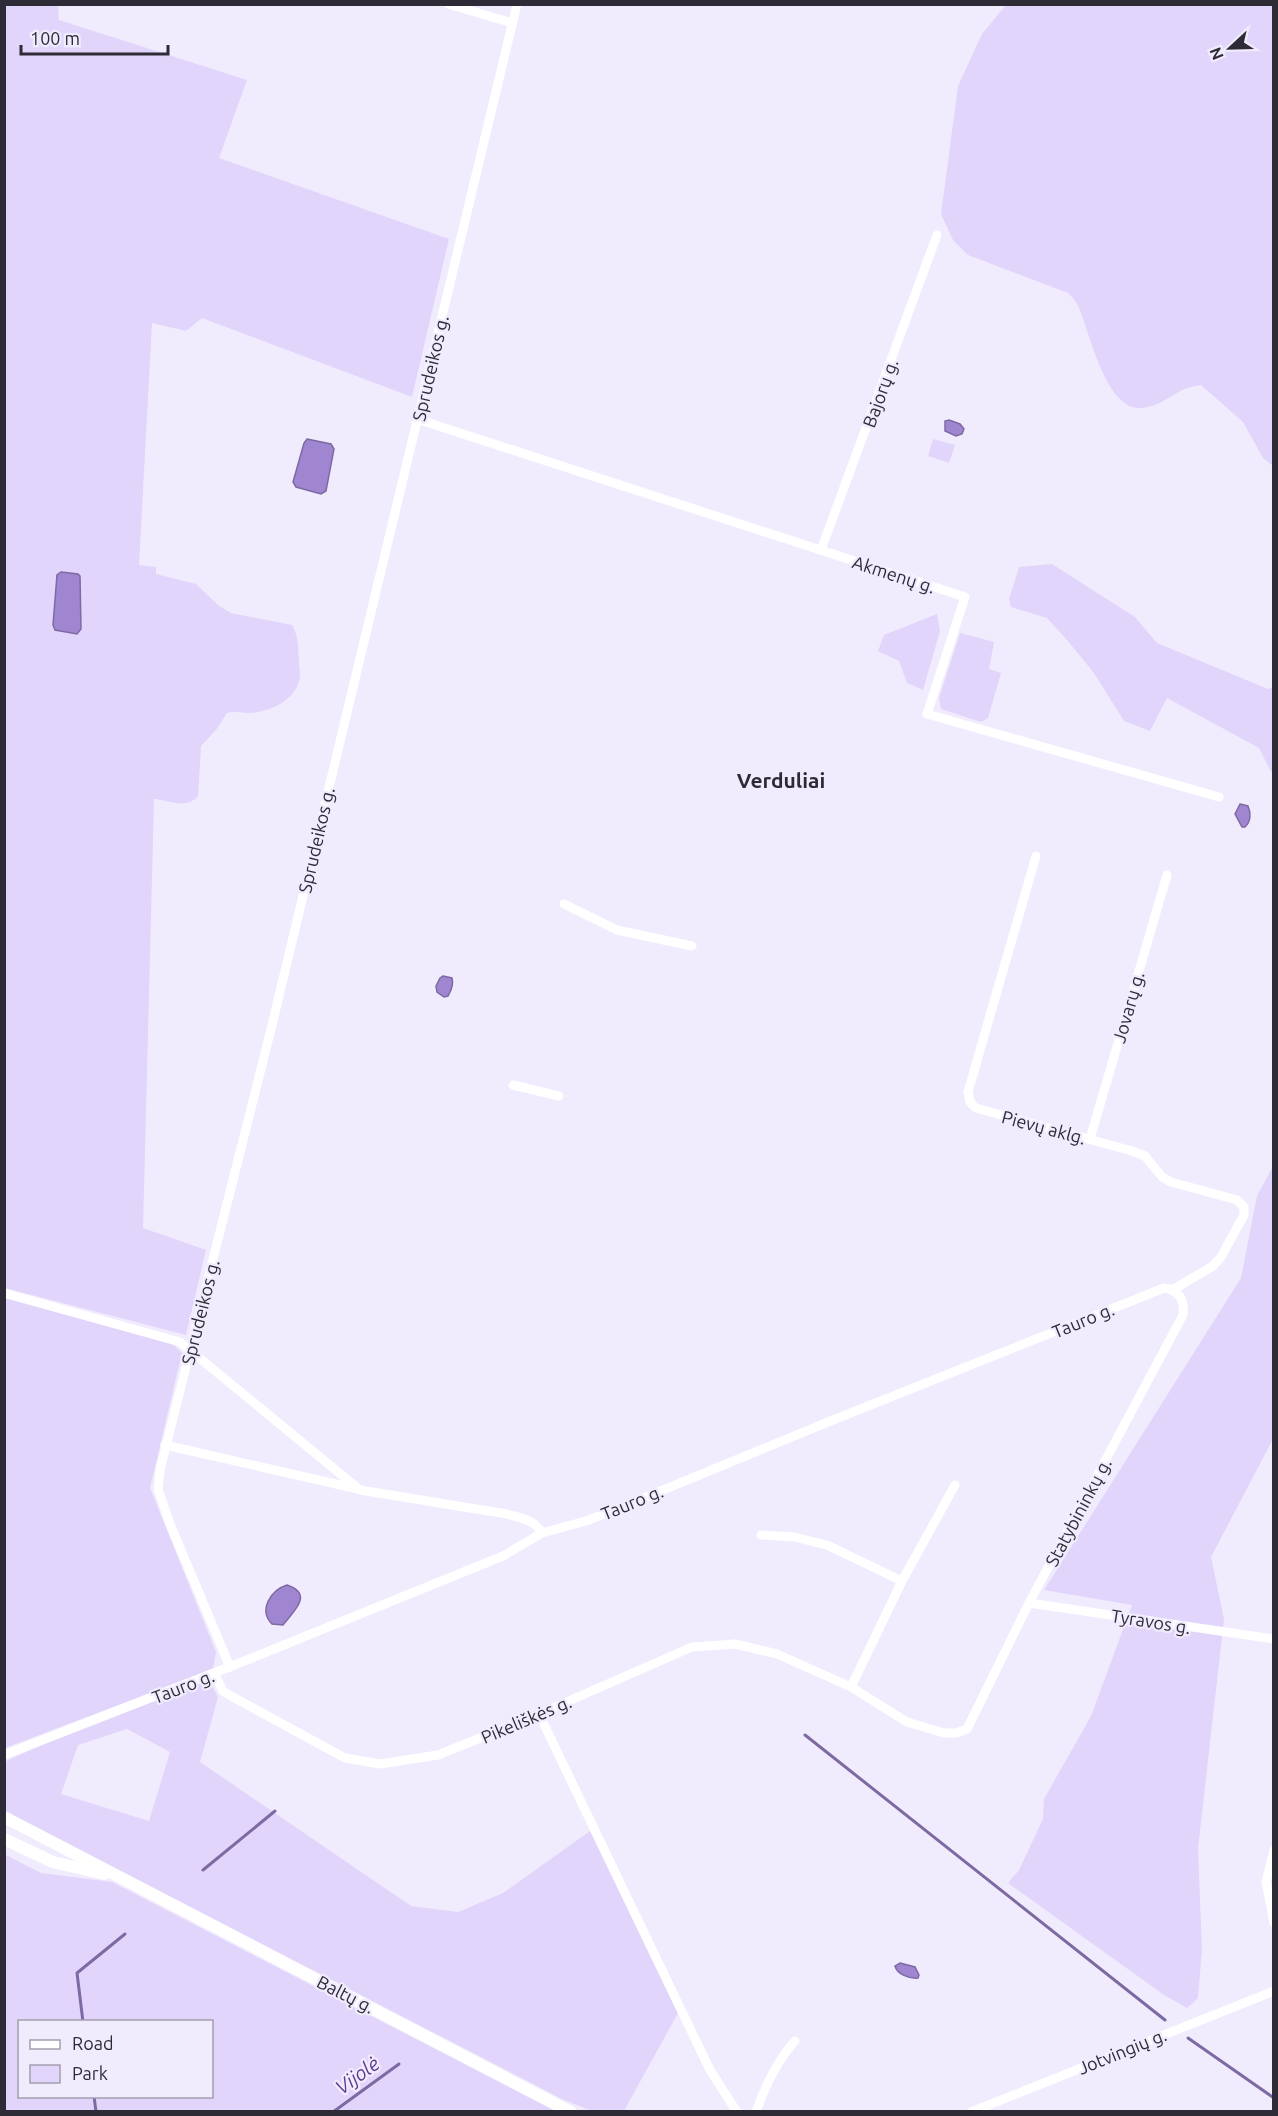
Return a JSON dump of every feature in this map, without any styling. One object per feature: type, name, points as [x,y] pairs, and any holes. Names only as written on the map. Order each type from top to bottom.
[{"type":"main road","name":"Baltų g.","points":[[4,1817],[571,2112]]},
{"type":"main road","name":"Baltų g.","points":[[4,1839],[64,1866],[120,1877]]},
{"type":"street","points":[[448,4],[512,23]]},
{"type":"street","name":"Sprudeikos g.","points":[[230,1667],[170,1524],[158,1489],[165,1446],[272,1025],[517,4]]},
{"type":"street","name":"Bajorų g.","points":[[821,550],[937,235]]},
{"type":"street","name":"Akmenų g.","points":[[417,419],[965,597],[927,714],[1219,798]]},
{"type":"street","name":"Pievų aklg.","points":[[1036,856],[968,1092],[970,1102],[976,1108],[1145,1156],[1162,1177],[1171,1182],[1237,1200],[1244,1207],[1244,1215],[1221,1257],[1213,1266],[1177,1293]]},
{"type":"street","name":"Jovarų g.","points":[[1090,1139],[1167,875]]},
{"type":"street","points":[[564,904],[617,930],[692,946]]},
{"type":"street","points":[[513,1085],[559,1096]]},
{"type":"street","name":"Tauro g.","points":[[4,1755],[230,1667],[503,1556],[542,1533],[597,1517],[1153,1292],[1164,1288],[1177,1293]]},
{"type":"street","points":[[4,1293],[180,1342],[360,1490]]},
{"type":"street","name":"Statybininkų g.","points":[[967,1729],[1029,1603],[1183,1315],[1184,1306],[1177,1293]]},
{"type":"street","points":[[165,1446],[360,1490],[516,1516],[538,1525],[542,1533]]},
{"type":"street","points":[[851,1687],[902,1581],[954,1485]]},
{"type":"street","points":[[761,1535],[794,1537],[827,1545],[902,1581]]},
{"type":"street","name":"Tyravos g.","points":[[1029,1603],[1274,1639]]},
{"type":"street","name":"Pikeliškės g.","points":[[214,1673],[223,1691],[231,1696],[345,1758],[380,1764],[438,1755],[692,1647],[735,1644],[777,1654],[851,1687],[908,1722],[944,1733],[956,1733],[967,1729]]},
{"type":"street","points":[[539,1714],[710,2070],[738,2112]]},
{"type":"street","points":[[1274,1850],[1266,1882],[1274,1923]]},
{"type":"street","name":"Jotvingių g.","points":[[971,2112],[1274,1991]]},
{"type":"street","points":[[756,2112],[784,2052],[795,2041]]},
{"type":"green space","points":[[4,5],[58,5],[59,20],[247,80],[219,158],[449,239],[412,397],[202,318],[186,331],[152,323],[139,565],[156,567],[156,574],[196,584],[219,606],[231,613],[292,625],[297,639],[300,674],[298,684],[289,698],[275,707],[250,713],[227,713],[216,730],[201,746],[198,796],[188,803],[154,799],[143,1228],[206,1250],[186,1335],[5,1288]]},
{"type":"green space","points":[[1006,5],[1273,5],[1273,466],[1263,458],[1243,422],[1201,385],[1184,390],[1150,407],[1129,406],[1109,385],[1094,352],[1078,306],[1068,293],[968,255],[953,240],[941,214],[958,86],[982,34]]},
{"type":"green space","points":[[933,439],[955,445],[949,463],[928,456]]},
{"type":"green space","points":[[1052,564],[1135,617],[1157,643],[1268,689],[1273,687],[1273,773],[1259,748],[1167,698],[1150,731],[1124,721],[1094,673],[1047,618],[1011,607],[1009,599],[1019,567]]},
{"type":"green space","points":[[937,614],[940,631],[923,690],[907,683],[899,661],[878,651],[884,635]]},
{"type":"green space","points":[[960,633],[994,642],[989,669],[1001,673],[988,718],[981,722],[941,709],[939,698]]},
{"type":"green space","points":[[1273,1166],[1273,1439],[1211,1557],[1224,1619],[1198,1849],[1202,1950],[1198,1998],[1187,2008],[1164,1995],[1008,1883],[1019,1870],[1043,1819],[1044,1799],[1091,1716],[1132,1605],[1044,1590],[1241,1278],[1257,1196]]},
{"type":"green space","points":[[4,1298],[173,1344],[182,1353],[150,1488],[216,1652],[213,1669],[5,1748]]},
{"type":"green space","points":[[204,1682],[211,1684],[218,1697],[200,1762],[411,1906],[458,1912],[503,1893],[590,1831],[678,2013],[624,2111],[592,2111],[562,2099],[5,1811],[4,1762]],"holes":[[[127,1729],[170,1752],[149,1821],[61,1794],[78,1745]]]},
{"type":"green space","points":[[4,1854],[41,1873],[112,1882],[555,2111],[5,2111]]},
{"type":"shaded area","points":[[945,421],[960,424],[964,429],[962,434],[956,436],[945,431]]},
{"type":"shaded area","points":[[307,439],[331,444],[334,449],[326,491],[321,494],[296,487],[293,482]]},
{"type":"shaded area","points":[[61,572],[80,576],[81,629],[77,634],[55,630],[53,625],[57,575]]},
{"type":"shaded area","points":[[1240,804],[1248,806],[1250,812],[1245,827],[1242,827],[1235,814]]},
{"type":"shaded area","points":[[443,976],[452,978],[453,981],[448,996],[444,997],[437,992],[436,986]]},
{"type":"shaded area","points":[[287,1585],[299,1593],[299,1603],[283,1625],[272,1624],[266,1613],[268,1601],[276,1591]]},
{"type":"shaded area","points":[[900,1963],[915,1967],[918,1978],[901,1974],[895,1966]]},
{"type":"waterway","points":[[805,1735],[1165,2020]]},
{"type":"waterway","points":[[203,1870],[275,1811]]},
{"type":"waterway","points":[[83,2020],[77,1973],[125,1934]]},
{"type":"waterway","points":[[1188,2038],[1274,2098]]},
{"type":"waterway","name":"Vijolė","points":[[333,2112],[399,2064]]},
{"type":"waterway","points":[[94,2098],[96,2112]]},
{"type":"district","name":"Verduliai","points":[[781,780]]}]
